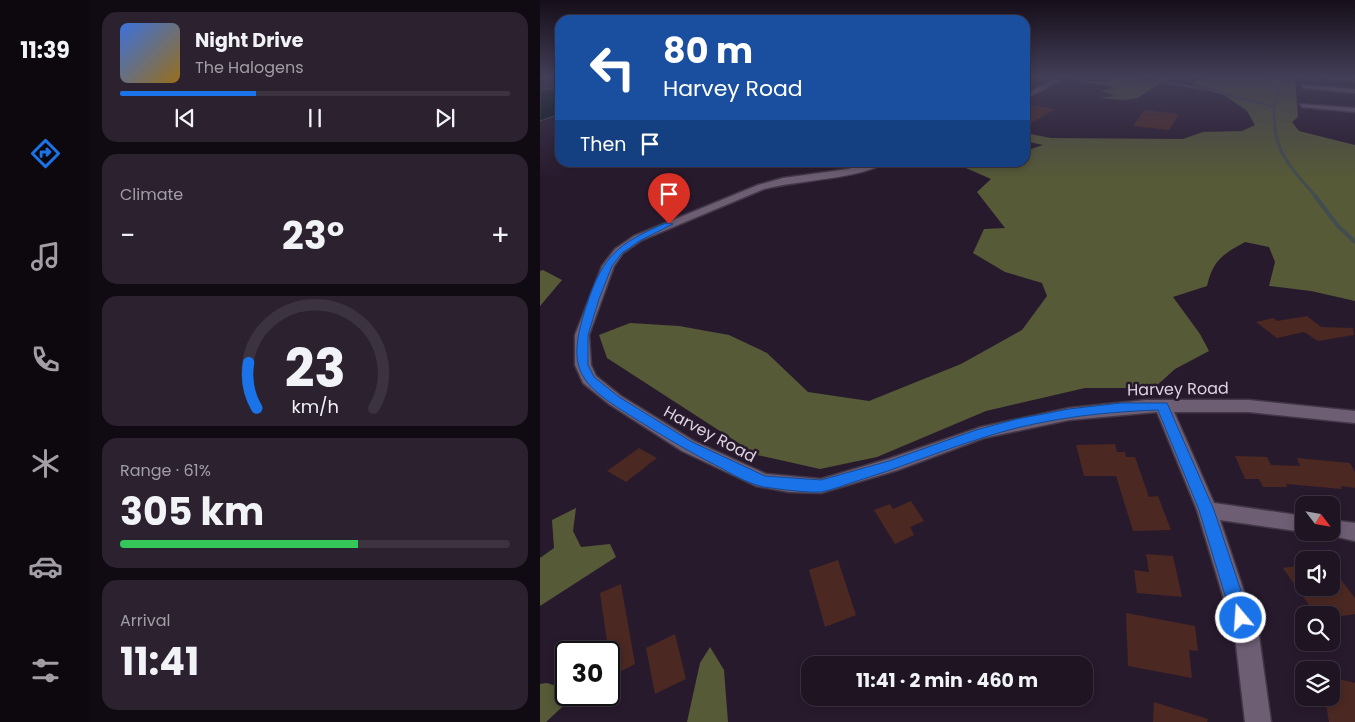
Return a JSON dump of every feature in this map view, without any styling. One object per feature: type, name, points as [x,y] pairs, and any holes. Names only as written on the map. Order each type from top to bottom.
[{"type":"street","name":"Harvey Road","points":[[866,167],[849,172],[783,181],[751,190],[638,238],[619,251],[608,266],[582,335],[583,365],[589,379],[615,400],[688,446],[763,481],[789,485],[821,486],[892,465],[981,433],[1043,418],[1121,407],[1249,406],[1355,417]]},
{"type":"street","points":[[1163,406],[1206,510],[1247,636],[1258,722]]},
{"type":"street","points":[[1206,510],[1295,523]]},
{"type":"street","points":[[1340,530],[1355,532]]},
{"type":"green space","points":[[1247,111],[1298,111],[1298,117],[1292,122],[1299,131],[1355,145],[1355,301],[1311,291],[1269,286],[1275,262],[1269,247],[1245,242],[1220,259],[1212,270],[1207,286],[1173,297],[1200,334],[1209,351],[1175,369],[1154,388],[1085,388],[986,411],[877,457],[820,469],[757,455],[607,358],[599,335],[630,323],[679,326],[729,335],[767,353],[808,392],[869,401],[961,364],[1022,330],[1047,296],[1042,283],[1005,272],[973,253],[984,229],[1005,228],[977,192],[991,179],[964,167],[1030,167],[1030,149],[1043,145],[1030,142],[1030,134],[1051,138],[1183,139],[1203,132],[1242,131],[1255,125]]},
{"type":"green space","points":[[543,270],[562,280],[540,306],[540,271]]},
{"type":"green space","points":[[576,508],[573,531],[581,547],[610,544],[616,557],[540,606],[540,558],[554,548],[552,520]]},
{"type":"green space","points":[[710,647],[724,670],[728,722],[687,722],[700,663]]},
{"type":"green space","points":[[547,683],[555,686],[555,706],[563,706],[546,722],[540,722],[540,684]]},
{"type":"shaded area","points":[[540,111],[555,111],[555,116],[540,121]]},
{"type":"building","points":[[1030,111],[1052,111],[1030,124]]},
{"type":"building","points":[[1144,111],[1179,114],[1169,130],[1133,126]]},
{"type":"building","points":[[1307,316],[1321,327],[1353,328],[1354,335],[1318,341],[1304,332],[1277,338],[1256,322],[1273,318],[1277,321]]},
{"type":"building","points":[[1115,444],[1117,452],[1125,452],[1126,457],[1135,457],[1149,497],[1158,496],[1171,530],[1133,531],[1116,476],[1084,476],[1076,445]]},
{"type":"building","points":[[639,448],[657,458],[626,482],[607,471]]},
{"type":"building","points":[[1235,456],[1267,457],[1271,465],[1300,466],[1297,458],[1350,463],[1355,472],[1355,488],[1341,486],[1342,489],[1286,484],[1287,487],[1263,487],[1259,479],[1245,479]]},
{"type":"building","points":[[911,501],[924,521],[910,527],[914,535],[895,544],[874,510],[890,504],[893,509]]},
{"type":"building","points":[[1146,554],[1173,556],[1182,597],[1137,593],[1134,570],[1149,572]]},
{"type":"building","points":[[838,560],[856,615],[825,627],[809,570]]},
{"type":"building","points":[[1295,566],[1295,585],[1283,568]]},
{"type":"building","points":[[1340,579],[1355,598],[1355,614],[1340,616],[1340,606],[1310,606],[1303,596],[1340,596]]},
{"type":"building","points":[[621,584],[635,664],[620,672],[620,641],[607,641],[600,593]]},
{"type":"building","points":[[1126,613],[1195,626],[1198,651],[1189,650],[1192,678],[1128,666]]},
{"type":"building","points":[[675,634],[686,679],[655,694],[646,648]]},
{"type":"building","points":[[1340,679],[1355,683],[1355,722],[1329,722],[1326,706],[1340,706]]},
{"type":"building","points":[[1154,702],[1208,719],[1207,722],[1153,722]]},
{"type":"waterway","points":[[1274,111],[1275,130]]},
{"type":"waterway","points":[[1275,128],[1280,148],[1290,166],[1316,197]]},
{"type":"waterway","points":[[1315,196],[1338,226],[1355,242]]},
{"type":"route","points":[[669,224],[638,238],[619,251],[608,266],[582,335],[581,352],[583,365],[589,379],[615,400],[688,446],[738,471],[763,481],[789,485],[821,486],[892,465],[981,433],[1017,424],[1043,418],[1121,407],[1163,406],[1206,510],[1241,618]]}]
